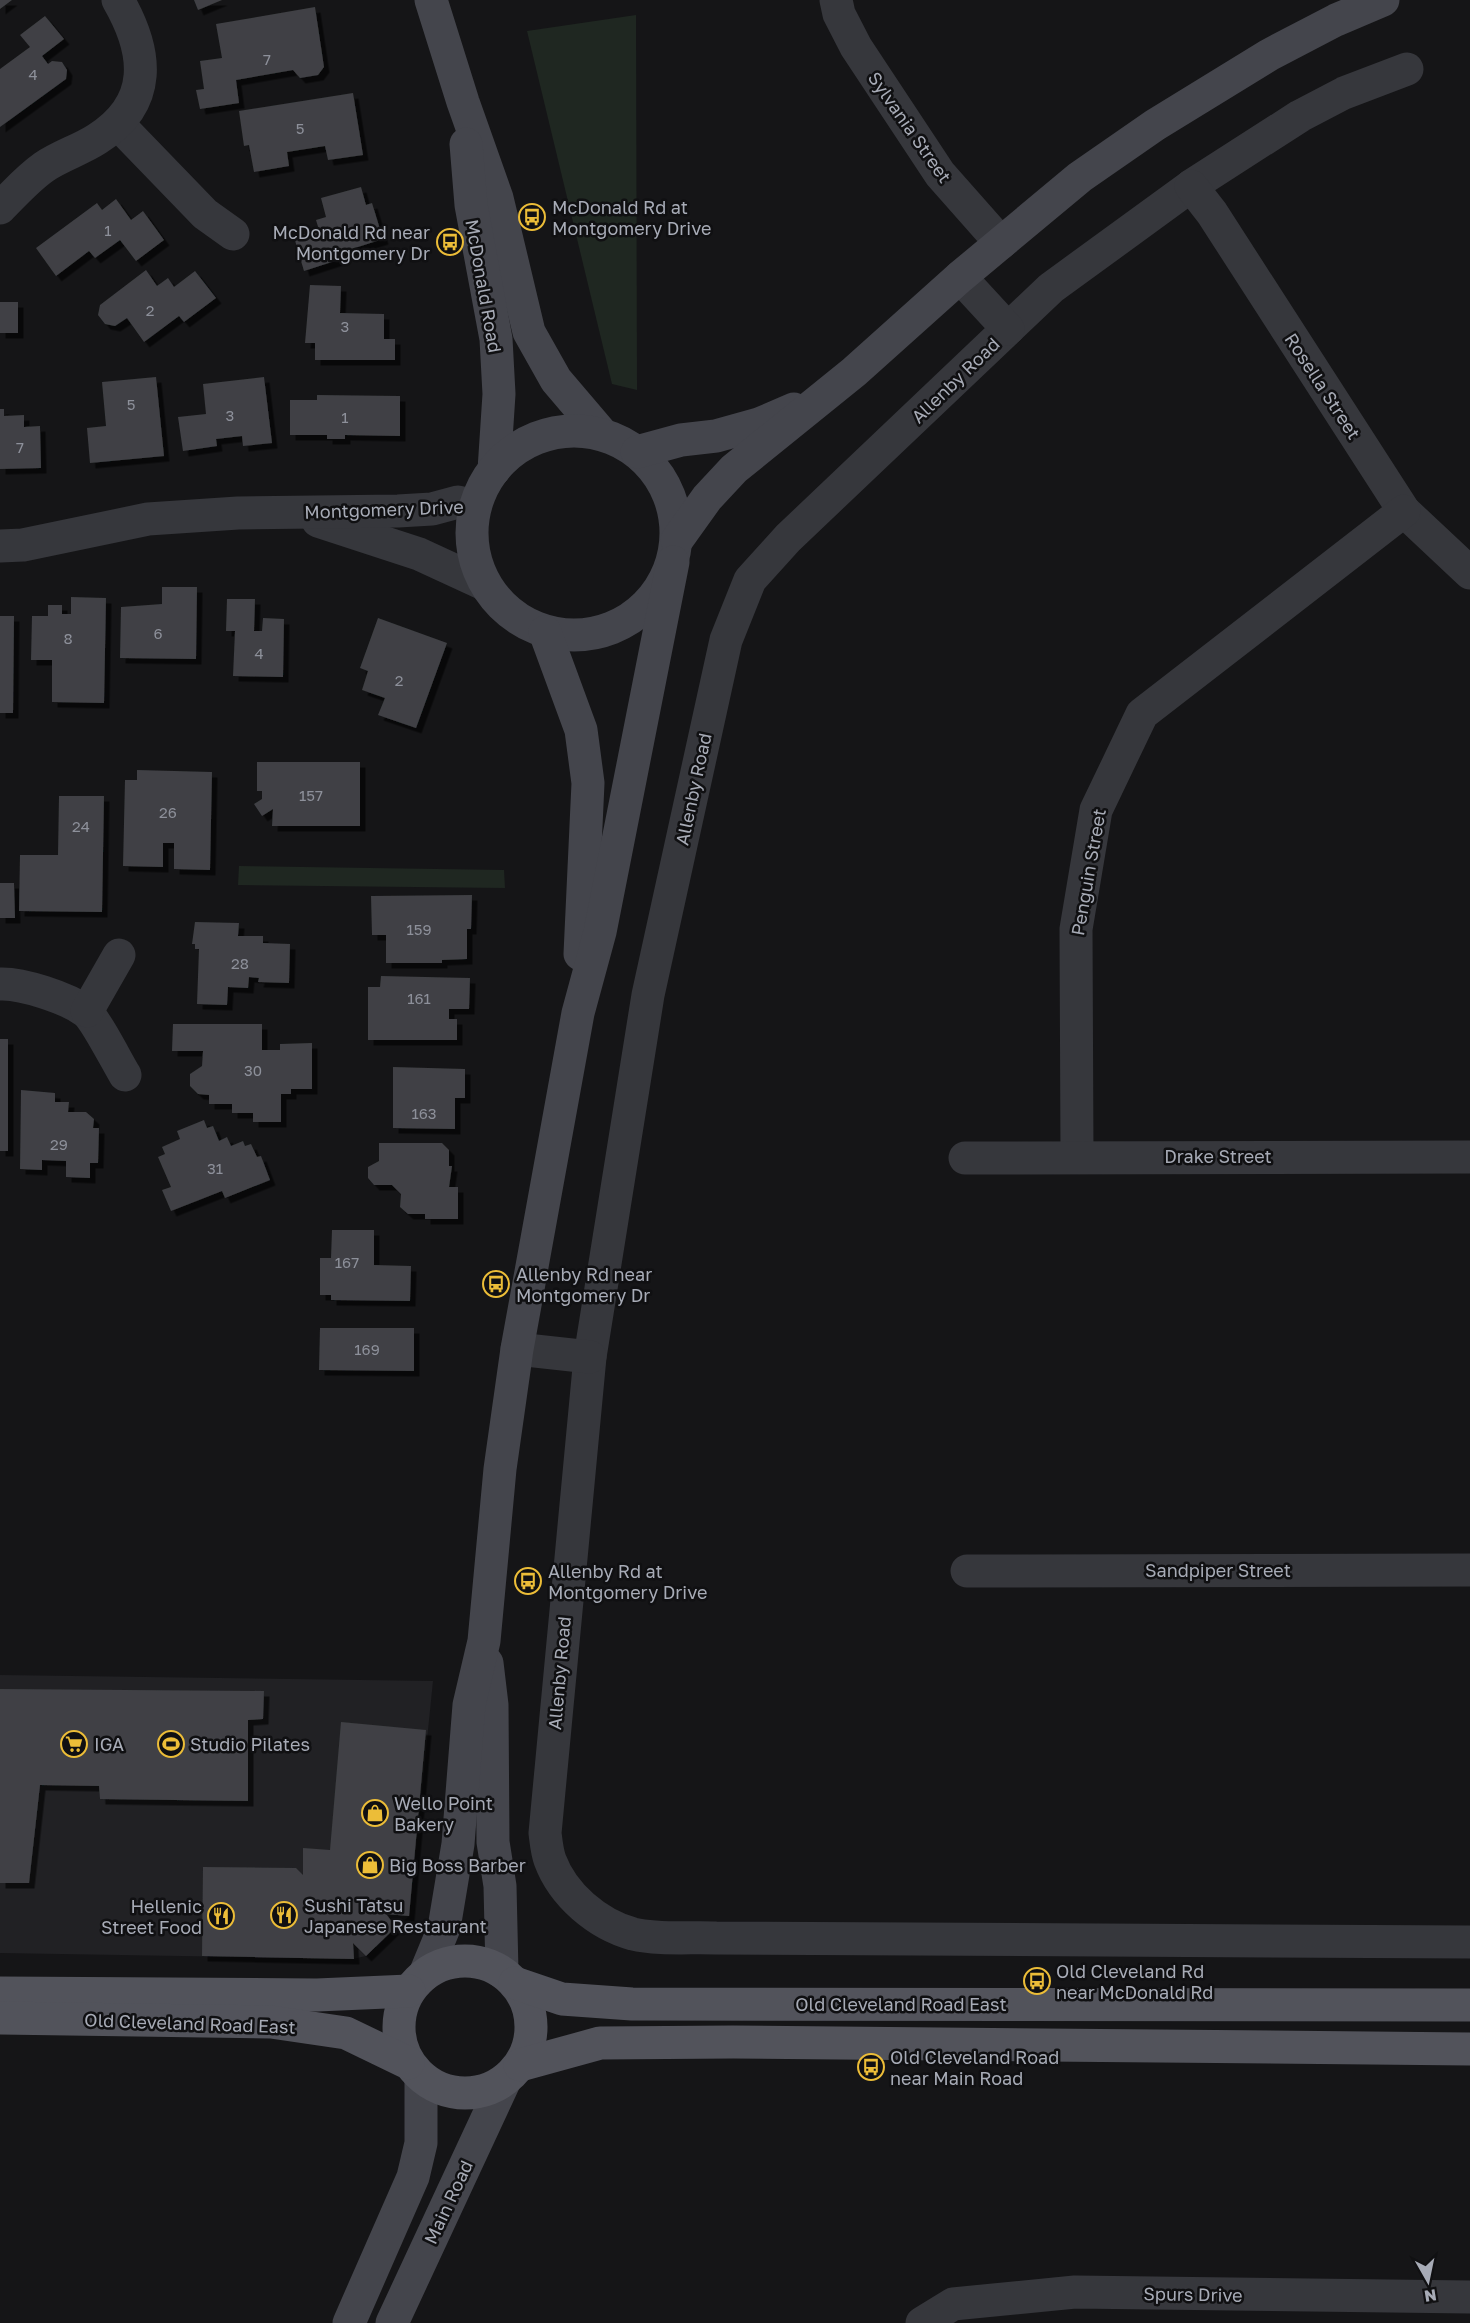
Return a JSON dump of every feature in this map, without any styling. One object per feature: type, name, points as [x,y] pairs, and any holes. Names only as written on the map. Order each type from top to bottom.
[{"type":"main road","name":"McDonald Road","points":[[432,0],[463,102],[497,198],[529,332],[556,380],[602,434]]},
{"type":"main road","points":[[349,2323],[413,2177],[421,2143],[414,2070],[400,2045],[398,2026],[401,2008],[444,1928],[458,1844],[469,1705],[484,1641],[500,1470],[517,1350],[578,1012],[600,932],[675,551],[674,507],[660,476],[637,452],[602,434],[572,431],[543,436],[515,449],[494,470],[482,487],[475,506],[471,533],[474,559],[484,584],[500,605],[521,621],[545,632],[577,636],[609,630],[637,615],[659,591],[675,551],[707,498],[734,469],[854,372],[960,277],[1080,177],[1155,125],[1269,55],[1336,20],[1383,0]]},
{"type":"main road","name":"McDonald Road","points":[[463,102],[471,205],[496,339],[499,394],[494,470]]},
{"type":"main road","points":[[637,452],[759,424],[818,400]]},
{"type":"main road","points":[[545,632],[581,730],[588,783],[578,1012]]},
{"type":"main road","points":[[484,1641],[492,1705],[493,1842],[500,1886],[508,1978]]},
{"type":"main road","points":[[417,1982],[443,1964],[463,1961],[484,1963],[508,1978],[526,2002],[532,2024],[529,2045],[512,2073]]},
{"type":"main road","name":"Old Cleveland Road East","points":[[508,1978],[562,1999],[632,2004],[1470,2005]]},
{"type":"main road","name":"Old Cleveland Road East","points":[[0,1993],[317,1995],[417,1982]]},
{"type":"main road","name":"Old Cleveland Road East","points":[[0,2018],[271,2022],[346,2033],[414,2070]]},
{"type":"main road","points":[[414,2070],[441,2090],[462,2094],[484,2091],[512,2073],[600,2043],[732,2042],[1470,2049]]},
{"type":"main road","name":"Main Road","points":[[392,2323],[512,2073]]},
{"type":"street","points":[[0,208],[44,167],[95,140],[118,124],[131,105],[141,79],[141,53],[129,20],[118,0]]},
{"type":"street","name":"Sylvania Street","points":[[836,0],[839,14],[855,47],[940,174],[1001,243]]},
{"type":"street","name":"Allenby Road","points":[[1407,69],[1344,93],[1300,116],[1191,186],[1051,288],[788,538],[750,580],[726,639],[648,995],[590,1357],[545,1833],[549,1859],[569,1893],[589,1912],[612,1926],[635,1934],[716,1938],[1470,1941]]},
{"type":"street","points":[[118,124],[205,214],[233,234]]},
{"type":"street","name":"Rosella Street","points":[[1191,186],[1212,213],[1404,511],[1470,573]]},
{"type":"street","name":"Allenby Road","points":[[960,277],[1008,329]]},
{"type":"street","name":"Montgomery Drive","points":[[0,546],[23,545],[147,519],[293,512],[420,510],[458,502],[475,506]]},
{"type":"street","name":"Penguin Street","points":[[1077,1156],[1076,929],[1096,810],[1142,714],[1404,511]]},
{"type":"street","name":"Montgomery Drive","points":[[293,512],[419,554],[484,584]]},
{"type":"street","points":[[87,1011],[119,955]]},
{"type":"street","points":[[0,984],[10,984],[48,994],[87,1011],[125,1075]]},
{"type":"street","name":"Drake Street","points":[[965,1158],[1470,1157]]},
{"type":"street","points":[[517,1350],[590,1357]]},
{"type":"street","name":"Sandpiper Street","points":[[967,1571],[1470,1570]]},
{"type":"street","name":"Spurs Drive","points":[[922,2323],[953,2304],[1075,2292],[1470,2297]]},
{"type":"shaded area","points":[[636,15],[637,390],[612,384],[527,31]]},
{"type":"shaded area","points":[[239,866],[504,870],[505,888],[238,885]]},
{"type":"shaded area","points":[[0,1675],[433,1681],[409,1916],[366,1956],[353,1959],[0,1953]]},
{"type":"building","points":[[0,0],[12,0],[0,9]]},
{"type":"building","points":[[194,0],[222,0],[198,10]]},
{"type":"building","points":[[315,7],[324,67],[318,75],[300,78],[293,70],[236,80],[239,103],[200,109],[196,90],[204,89],[200,61],[222,58],[216,24]]},
{"type":"building","points":[[45,16],[64,39],[42,56],[48,64],[52,61],[62,62],[67,70],[66,79],[0,127],[0,69],[30,47],[20,35]]},
{"type":"building","points":[[353,93],[363,155],[328,160],[325,146],[287,152],[289,166],[254,172],[249,145],[244,146],[239,111]]},
{"type":"building","points":[[361,187],[366,205],[372,203],[383,239],[339,253],[341,259],[304,271],[294,237],[319,230],[316,220],[326,217],[321,198]]},
{"type":"building","points":[[116,199],[131,220],[143,211],[164,240],[136,261],[120,240],[95,258],[89,251],[56,276],[36,248],[97,203],[102,210]]},
{"type":"building","points":[[146,270],[157,286],[168,278],[174,287],[195,271],[216,298],[184,322],[179,316],[144,342],[127,318],[115,326],[105,324],[98,315],[100,305]]},
{"type":"building","points":[[310,285],[341,286],[340,313],[384,314],[384,339],[395,339],[395,360],[315,360],[315,343],[305,343]]},
{"type":"building","points":[[0,302],[18,302],[18,333],[0,333]]},
{"type":"building","points":[[156,377],[164,456],[90,463],[87,428],[106,426],[102,382]]},
{"type":"building","points":[[264,377],[272,443],[243,446],[242,436],[216,439],[217,446],[183,451],[178,417],[206,414],[203,384]]},
{"type":"building","points":[[317,395],[400,396],[400,436],[345,435],[345,439],[327,439],[327,435],[290,435],[290,400],[317,400]]},
{"type":"building","points":[[0,409],[4,409],[4,416],[24,415],[24,427],[40,426],[41,468],[0,469]]},
{"type":"building","points":[[162,587],[197,587],[196,659],[120,658],[121,607],[162,604]]},
{"type":"building","points":[[71,597],[106,598],[104,703],[52,702],[52,660],[31,660],[32,616],[48,616],[48,605],[62,605],[62,614],[71,614]]},
{"type":"building","points":[[227,599],[255,599],[254,631],[262,631],[263,618],[284,619],[283,677],[233,676],[235,631],[226,631]]},
{"type":"building","points":[[0,616],[14,616],[13,713],[0,713]]},
{"type":"building","points":[[378,618],[447,643],[416,728],[378,715],[385,698],[362,690],[368,671],[360,668]]},
{"type":"building","points":[[257,762],[360,762],[360,826],[272,826],[273,809],[262,816],[254,804],[262,799],[262,791],[257,791]]},
{"type":"building","points":[[137,770],[212,772],[210,870],[174,869],[174,843],[163,843],[163,867],[123,866],[125,780],[137,780]]},
{"type":"building","points":[[59,796],[104,796],[102,912],[19,911],[20,855],[58,855]]},
{"type":"building","points":[[0,883],[14,883],[15,918],[0,918]]},
{"type":"building","points":[[472,895],[471,929],[467,929],[467,959],[442,960],[442,963],[386,963],[386,935],[372,935],[371,896]]},
{"type":"building","points":[[195,922],[239,923],[238,936],[263,936],[263,943],[290,944],[289,983],[258,982],[259,978],[249,977],[248,988],[228,987],[227,1005],[197,1004],[199,949],[195,949],[195,944],[192,944]]},
{"type":"building","points":[[381,976],[470,978],[469,1009],[449,1009],[449,1019],[457,1019],[457,1040],[368,1040],[368,987],[380,987]]},
{"type":"building","points":[[173,1024],[262,1024],[262,1050],[280,1050],[280,1044],[312,1043],[312,1089],[291,1089],[291,1094],[281,1094],[281,1122],[253,1122],[253,1113],[232,1113],[232,1104],[209,1104],[209,1095],[198,1094],[190,1086],[190,1074],[202,1066],[203,1051],[172,1051]]},
{"type":"building","points":[[0,1039],[8,1039],[8,1151],[0,1151]]},
{"type":"building","points":[[393,1067],[465,1069],[465,1098],[455,1098],[455,1129],[393,1128]]},
{"type":"building","points":[[21,1090],[55,1093],[55,1102],[69,1102],[68,1112],[86,1112],[94,1119],[93,1128],[99,1128],[98,1163],[90,1163],[90,1178],[66,1177],[66,1161],[42,1160],[42,1170],[20,1169]]},
{"type":"building","points":[[204,1120],[207,1128],[213,1126],[219,1141],[227,1137],[231,1146],[243,1141],[245,1146],[251,1144],[257,1157],[261,1156],[270,1180],[225,1198],[222,1191],[171,1211],[162,1190],[171,1187],[158,1157],[165,1154],[162,1147],[180,1139],[177,1131]]},
{"type":"building","points":[[379,1143],[442,1143],[449,1150],[449,1166],[452,1166],[449,1187],[458,1187],[458,1219],[425,1219],[425,1214],[408,1214],[400,1207],[401,1194],[392,1185],[374,1185],[368,1178],[368,1167],[379,1161]]},
{"type":"building","points":[[332,1230],[374,1230],[374,1265],[411,1266],[410,1301],[331,1300],[331,1295],[320,1295],[320,1258],[331,1258]]},
{"type":"building","points":[[320,1328],[414,1328],[414,1371],[319,1370]]},
{"type":"building","points":[[0,1689],[264,1691],[263,1719],[248,1720],[248,1801],[100,1799],[99,1786],[40,1785],[29,1883],[0,1883]]},
{"type":"building","points":[[341,1722],[426,1730],[409,1916],[386,1914],[396,1927],[366,1956],[353,1943],[354,1959],[202,1956],[203,1867],[296,1868],[303,1875],[303,1848],[330,1850]]},
{"type":"place","name":"McDonald Rd at Montgomery Drive","points":[[532,217]]},
{"type":"place","name":"McDonald Rd near Montgomery Dr","points":[[450,242]]},
{"type":"place","name":"Allenby Rd near Montgomery Dr","points":[[496,1284]]},
{"type":"place","name":"Allenby Rd at Montgomery Drive","points":[[528,1581]]},
{"type":"place","name":"IGA","points":[[74,1744]]},
{"type":"place","name":"Studio Pilates","points":[[171,1744]]},
{"type":"place","name":"Wello Point Bakery","points":[[375,1813]]},
{"type":"place","name":"Big Boss Barber","points":[[370,1865]]},
{"type":"place","name":"Sushi Tatsu Japanese Restaurant","points":[[284,1915]]},
{"type":"place","name":"Hellenic Street Food","points":[[221,1916]]},
{"type":"place","name":"Old Cleveland Rd near McDonald Rd","points":[[1037,1981]]},
{"type":"place","name":"Old Cleveland Road near Main Road","points":[[871,2067]]}]
